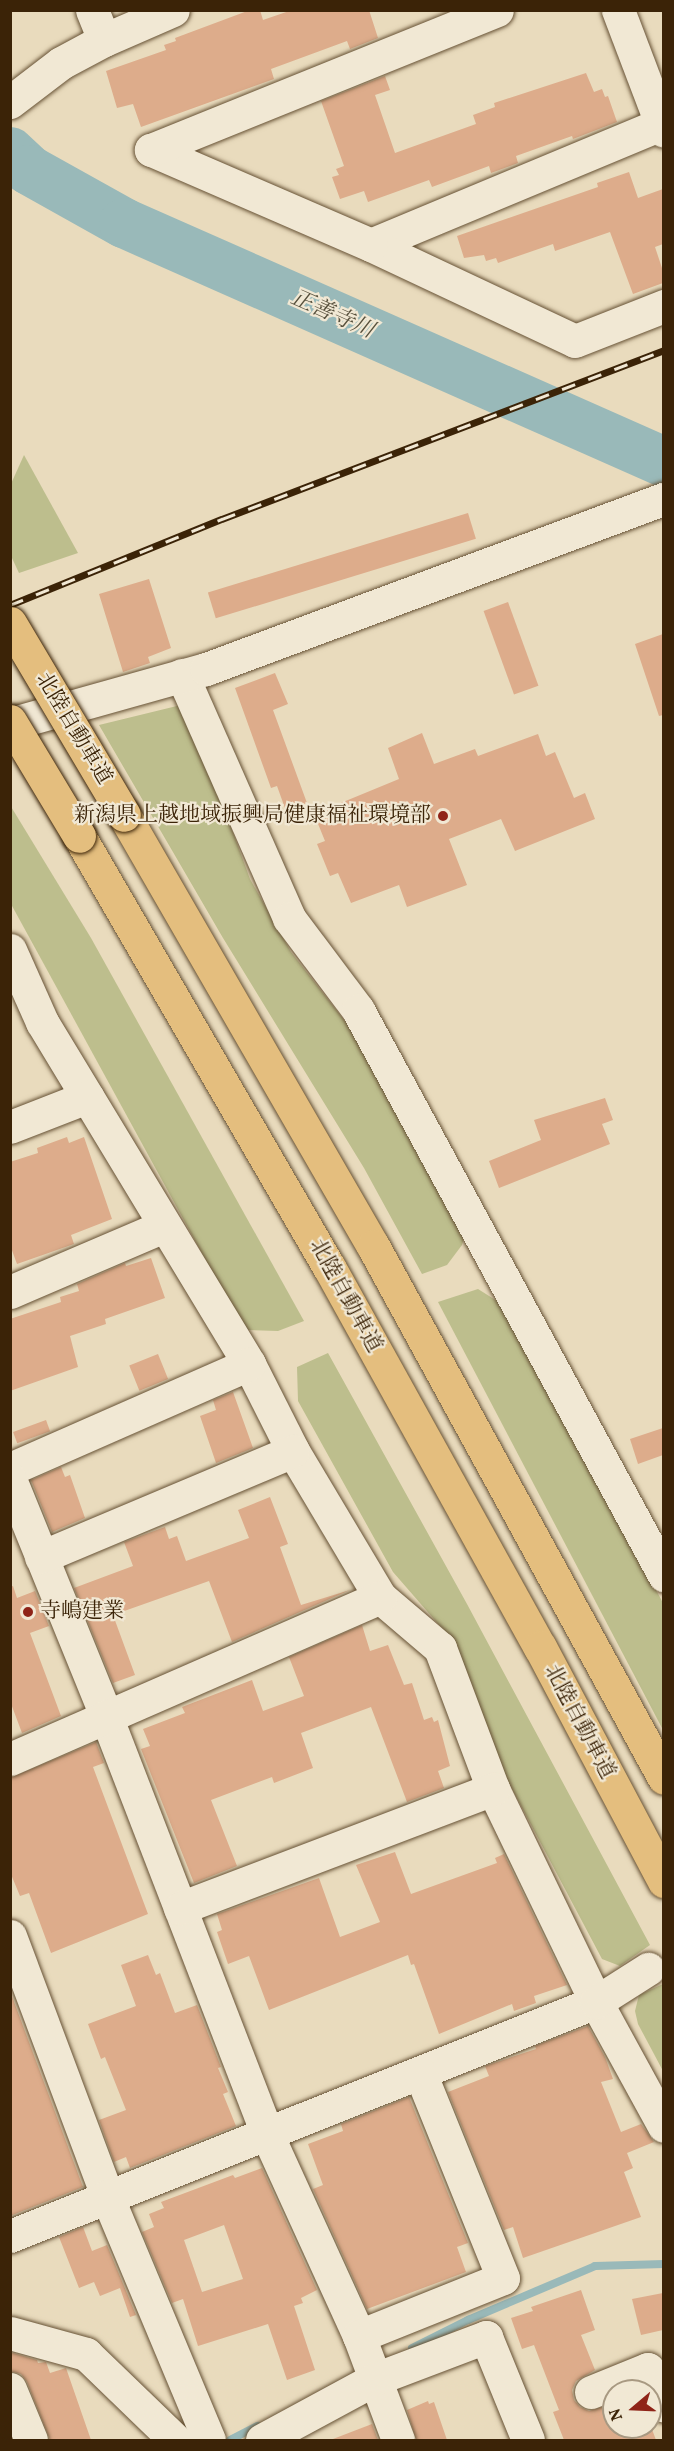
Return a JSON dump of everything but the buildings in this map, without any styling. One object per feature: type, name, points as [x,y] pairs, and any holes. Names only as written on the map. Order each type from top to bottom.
[{"type":"highway","name":"北陸自動車道","points":[[10,623],[124,815],[373,1246],[663,1778]]},
{"type":"highway","name":"北陸自動車道","points":[[10,722],[79,836],[329,1267],[540,1647],[663,1881]]},
{"type":"street","points":[[10,102],[61,63],[98,25],[173,10]]},
{"type":"street","points":[[497,10],[151,150],[371,245],[575,341],[663,306]]},
{"type":"street","points":[[371,245],[662,127],[618,10]]},
{"type":"street","points":[[10,722],[182,675],[663,499]]},
{"type":"street","points":[[182,675],[288,918],[358,1010],[663,1575]]},
{"type":"street","points":[[10,950],[42,1022],[249,1364],[293,1451],[380,1597],[440,1648],[493,1789],[596,2002],[663,2126]]},
{"type":"street","points":[[10,1127],[87,1097]]},
{"type":"street","points":[[10,1292],[164,1226]]},
{"type":"street","points":[[10,1469],[249,1364]]},
{"type":"street","points":[[41,1557],[293,1451]]},
{"type":"street","points":[[10,1479],[106,1716],[267,2134],[359,2336],[398,2440]]},
{"type":"street","points":[[10,1759],[380,1597]]},
{"type":"street","points":[[180,1908],[493,1789]]},
{"type":"street","points":[[10,1936],[107,2196],[209,2440]]},
{"type":"street","points":[[10,2236],[596,2002],[648,1969]]},
{"type":"street","points":[[359,2336],[503,2278],[420,2073]]},
{"type":"street","points":[[10,2333],[86,2354],[175,2440]]},
{"type":"street","points":[[262,2440],[375,2379],[486,2337],[528,2440]]},
{"type":"street","points":[[591,2392],[648,2369],[663,2406]]},
{"type":"street","points":[[10,2389],[31,2440]]},
{"type":"green space","points":[[24,455],[78,553],[19,573],[11,556],[10,486]]},
{"type":"green space","points":[[181,705],[207,761],[250,879],[291,952],[362,1043],[466,1231],[462,1245],[447,1265],[422,1274],[364,1168],[223,938],[99,725]]},
{"type":"green space","points":[[10,805],[91,938],[304,1321],[278,1331],[248,1330],[233,1310],[11,904]]},
{"type":"green space","points":[[478,1289],[505,1306],[663,1603],[663,1730],[438,1302]]},
{"type":"green space","points":[[328,1353],[467,1604],[650,1945],[620,1966],[602,1959],[500,1766],[453,1641],[393,1572],[298,1401],[297,1367]]},
{"type":"green space","points":[[663,1984],[663,2071],[638,2024],[635,2011],[639,1995]]},
{"type":"waterway","name":"正善寺川","points":[[10,152],[29,170],[124,223],[664,462]]},
{"type":"waterway","points":[[412,2348],[468,2320],[595,2266],[664,2264]]},
{"type":"waterway","points":[[230,2440],[258,2426]]},
{"type":"railway","points":[[10,605],[222,519],[664,350]]},
{"type":"place","name":"新潟県上越地域振興局健康福祉環境部","points":[[443,816]]},
{"type":"place","name":"寺嶋建業","points":[[28,1612]]}]
